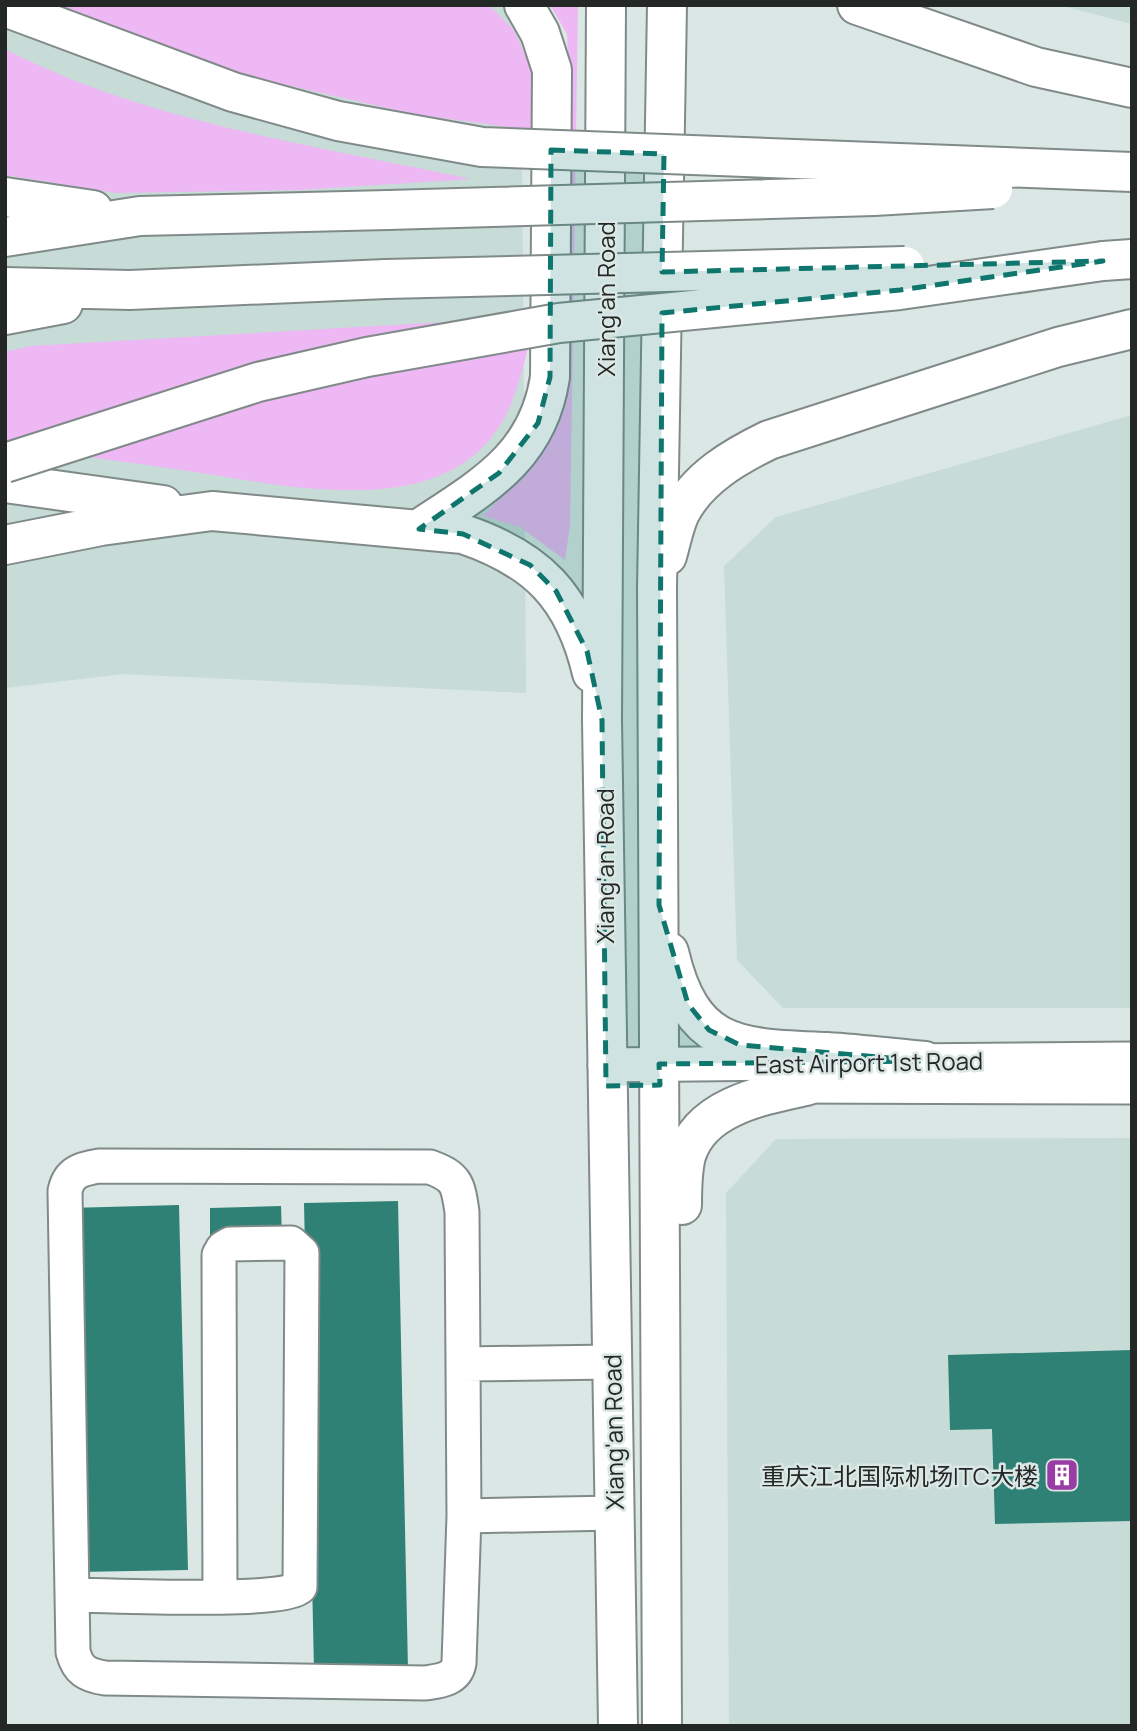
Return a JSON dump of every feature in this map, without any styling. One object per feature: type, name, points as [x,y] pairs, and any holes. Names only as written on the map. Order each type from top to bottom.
[{"type":"main road","points":[[419,528],[499,473],[521,452],[538,423],[547,398],[550,377],[552,70],[540,33],[524,5]]},
{"type":"main road","name":"Xiang'an Road","points":[[607,5],[602,720],[618,1726]]},
{"type":"main road","name":"Xiang'an Road","points":[[662,1726],[657,588],[667,5]]},
{"type":"main road","points":[[858,5],[1036,67],[1132,88]]},
{"type":"main road","points":[[5,7],[233,92],[338,121],[482,147],[1132,172]]},
{"type":"main road","points":[[5,237],[141,216],[874,196],[1132,180]]},
{"type":"main road","points":[[5,197],[141,216]]},
{"type":"main road","points":[[5,287],[130,290],[386,279],[1117,260]]},
{"type":"main road","points":[[5,463],[258,382],[367,356],[559,323],[900,290],[1117,260]]},
{"type":"main road","points":[[5,315],[130,290]]},
{"type":"main road","points":[[657,588],[680,514],[698,488],[741,453],[768,440],[1058,347],[1132,329]]},
{"type":"main road","points":[[5,482],[212,511],[419,528],[463,534],[498,546],[530,565],[556,591],[575,620],[587,651],[602,720]]},
{"type":"main road","points":[[5,545],[101,526],[212,511]]},
{"type":"main road","points":[[659,905],[671,961],[688,1004],[709,1030],[724,1039],[759,1049],[925,1061]]},
{"type":"main road","points":[[660,1345],[681,1257],[686,1155],[695,1139],[708,1124],[747,1100],[806,1086]]},
{"type":"main road","points":[[596,1726],[597,1615],[615,1530]]},
{"type":"main road","points":[[662,1672],[673,1726]]},
{"type":"street","name":"East Airport 1st Road","points":[[606,1075],[659,1075],[925,1061],[1132,1059]]},
{"type":"street","name":"East Airport 1st Road","points":[[659,1075],[806,1086],[1132,1087]]},
{"type":"street","points":[[99,1166],[430,1167],[449,1174],[459,1187],[462,1212],[464,1516],[458,1663],[454,1674],[437,1682],[94,1676],[77,1666],[73,1652],[65,1191],[67,1181],[80,1169],[99,1166]]},
{"type":"street","points":[[72,1595],[220,1597],[280,1595],[295,1592],[300,1587],[302,1253],[291,1243],[230,1244],[223,1248],[219,1255],[220,1597]]},
{"type":"street","points":[[464,1364],[611,1362]]},
{"type":"street","points":[[464,1516],[615,1530]]},
{"type":"highlighted area","points":[[551,150],[664,154],[662,272],[1103,261],[900,290],[662,313],[659,905],[688,1004],[709,1030],[740,1045],[925,1061],[659,1064],[660,1085],[606,1086],[602,720],[587,651],[556,591],[530,565],[463,534],[419,529],[499,473],[538,423],[550,377]]},
{"type":"shaded area","points":[[5,5],[521,5],[526,693],[123,674],[5,688]]},
{"type":"shaded area","points":[[50,5],[489,5],[513,29],[534,73],[531,130],[413,114],[217,69]]},
{"type":"shaded area","points":[[550,5],[578,5],[570,525],[565,560],[520,527],[483,516],[534,463],[542,451],[553,419],[569,83],[567,34]]},
{"type":"shaded area","points":[[1059,5],[1132,5],[1132,24]]},
{"type":"shaded area","points":[[5,49],[116,96],[174,114],[471,179],[299,190],[116,193],[5,175]]},
{"type":"shaded area","points":[[531,317],[528,345],[519,381],[494,434],[463,463],[424,481],[380,489],[333,490],[285,486],[5,444],[5,352],[30,346]]},
{"type":"shaded area","points":[[1132,415],[1132,1008],[783,1008],[737,960],[724,566],[776,517]]},
{"type":"shaded area","points":[[1132,1138],[1132,1726],[729,1726],[726,1193],[776,1139]]},
{"type":"building","points":[[398,1201],[408,1669],[314,1671],[304,1203]]},
{"type":"building","points":[[179,1205],[188,1570],[78,1572],[69,1208]]},
{"type":"building","points":[[281,1206],[282,1238],[210,1239],[210,1208]]},
{"type":"building","name":"重庆江北国际机场ITC大楼","points":[[1132,1350],[1132,1521],[995,1524],[992,1429],[950,1430],[948,1355]]},
{"type":"place","name":"重庆江北国际机场ITC大楼","points":[[1062,1475]]}]
